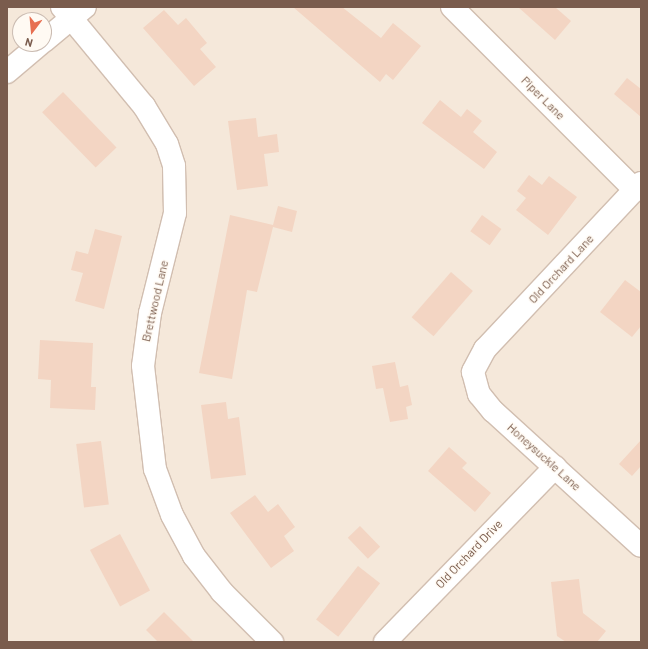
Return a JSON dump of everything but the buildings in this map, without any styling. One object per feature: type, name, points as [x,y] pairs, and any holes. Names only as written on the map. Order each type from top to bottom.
[{"type":"street","name":"Piper Lane","points":[[452,7],[638,187]]},
{"type":"street","points":[[52,33],[73,11]]},
{"type":"street","name":"Brettwood Lane","points":[[73,11],[148,112],[167,144],[174,166],[175,213],[150,313],[143,366],[155,469],[172,515],[194,556],[222,592],[272,642]]},
{"type":"street","points":[[7,72],[31,52]]},
{"type":"street","name":"Old Orchard Lane","points":[[481,356],[638,187]]},
{"type":"street","name":"Honeysuckle Lane","points":[[481,356],[473,372],[479,394],[493,411],[641,546]]},
{"type":"street","name":"Old Orchard Drive","points":[[384,642],[556,467]]},
{"type":"shaded area","points":[[7,7],[641,7],[641,642],[7,642]]}]
